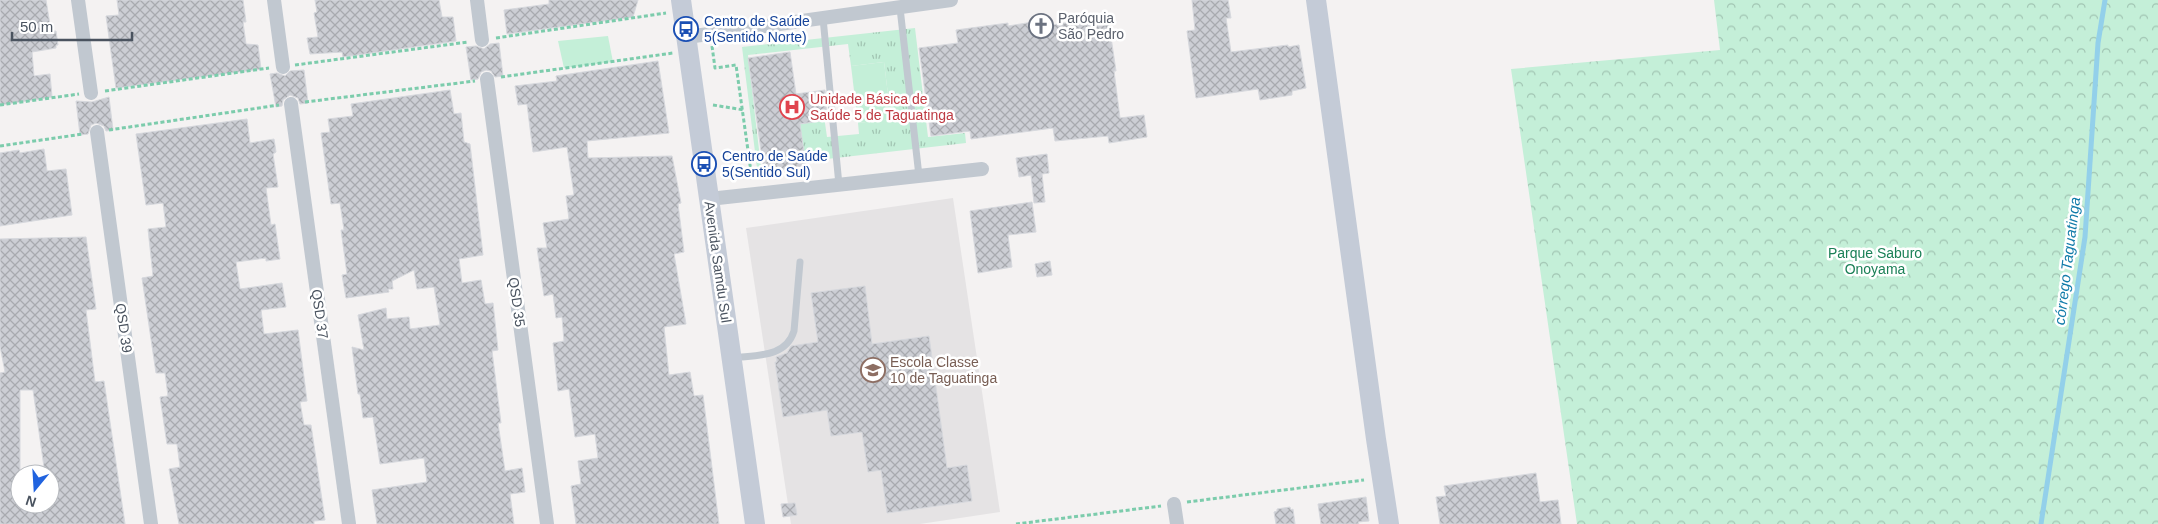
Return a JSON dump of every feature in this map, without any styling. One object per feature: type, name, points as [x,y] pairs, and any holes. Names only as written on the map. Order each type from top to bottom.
[{"type":"street","points":[[78,0],[91,93]]},
{"type":"street","points":[[274,0],[283,66]]},
{"type":"street","points":[[476,0],[482,40]]},
{"type":"street","points":[[688,44],[899,4],[951,0]]},
{"type":"street","points":[[1316,0],[1389,524]]},
{"type":"street","name":"Avenida Samdu Sul","points":[[682,5],[755,524]]},
{"type":"street","name":"QSD 35","points":[[487,79],[547,524]]},
{"type":"street","name":"QSD 37","points":[[290,104],[349,524]]},
{"type":"street","name":"QSD 39","points":[[97,132],[151,524]]},
{"type":"street","points":[[709,199],[982,169]]},
{"type":"street","points":[[1174,504],[1177,524]]},
{"type":"lane","points":[[899,4],[919,176]]},
{"type":"lane","points":[[823,18],[839,185]]},
{"type":"lane","points":[[732,359],[779,351],[790,342],[794,331],[800,262]]},
{"type":"path","points":[[0,105],[482,40],[682,5]]},
{"type":"path","points":[[712,43],[715,68],[736,65],[752,179]]},
{"type":"path","points":[[0,146],[290,104],[487,79],[688,44]]},
{"type":"path","points":[[710,104],[743,110]]},
{"type":"path","points":[[1016,524],[1382,478]]},
{"type":"shaded area","name":"Escola Classe 10 de Taguatinga","points":[[953,198],[1000,512],[920,524],[791,524],[746,228]]},
{"type":"green space","name":"Parque Saburo Onoyama","points":[[1714,0],[2158,0],[2158,524],[1577,524],[1511,69],[1720,50]]},
{"type":"green space","points":[[915,28],[928,137],[965,133],[966,143],[801,162],[796,119],[824,116],[827,137],[859,134],[858,123],[891,119],[884,62],[851,66],[848,44],[748,55],[761,167],[757,168],[742,47]]},
{"type":"green space","points":[[608,36],[613,62],[564,68],[558,41]]},
{"type":"green space","points":[[884,62],[891,119],[858,123],[851,66]]},
{"type":"building","points":[[0,0],[46,0],[51,31],[56,31],[58,45],[56,45],[56,48],[32,52],[34,76],[50,74],[52,97],[0,105]]},
{"type":"building","points":[[117,0],[243,0],[246,44],[258,45],[261,69],[116,88],[106,16],[119,15]]},
{"type":"building","points":[[315,0],[439,0],[442,17],[453,17],[456,41],[343,57],[342,52],[310,54],[307,38],[318,37],[314,13],[317,12]]},
{"type":"building","points":[[549,0],[638,0],[633,17],[507,34],[504,10],[549,4]]},
{"type":"building","points":[[1192,0],[1228,0],[1231,18],[1226,18],[1231,52],[1299,45],[1306,88],[1292,91],[1292,95],[1260,100],[1258,89],[1196,98],[1187,31],[1195,30]]},
{"type":"building","points":[[1106,14],[1116,71],[1114,71],[1120,118],[1144,115],[1147,137],[1109,143],[1108,136],[1055,141],[1053,128],[971,139],[970,131],[931,136],[919,48],[958,43],[956,30],[1008,23],[1008,26],[1039,21],[1040,27]]},
{"type":"building","points":[[499,43],[503,76],[495,77],[491,71],[486,70],[481,72],[478,79],[471,80],[466,47],[476,46],[484,49],[490,44]]},
{"type":"building","name":"Unidade Básica de Saúde 5 de Taguatinga","points":[[790,52],[796,94],[825,90],[827,120],[800,124],[806,167],[764,172],[748,58]]},
{"type":"building","points":[[658,61],[669,133],[587,141],[588,158],[672,156],[681,203],[678,204],[684,252],[674,254],[686,324],[664,327],[669,375],[690,372],[694,396],[703,395],[719,524],[576,524],[571,486],[581,484],[578,461],[598,458],[595,434],[575,437],[569,389],[558,391],[553,343],[564,341],[562,317],[556,318],[553,294],[544,296],[537,248],[547,248],[543,223],[569,219],[566,196],[574,195],[567,147],[533,152],[527,104],[518,105],[515,86],[557,81],[556,76]]},
{"type":"building","points":[[304,70],[308,103],[300,104],[298,98],[290,95],[283,100],[282,106],[276,107],[270,74],[277,73],[285,76],[290,71]]},
{"type":"building","points":[[450,90],[454,114],[461,113],[464,142],[470,144],[483,255],[459,259],[462,283],[481,280],[485,304],[493,303],[498,350],[492,351],[501,423],[498,423],[505,471],[522,468],[525,492],[510,494],[514,524],[377,524],[372,490],[427,482],[424,458],[380,464],[373,417],[363,418],[360,394],[358,394],[352,347],[364,350],[358,315],[386,308],[387,319],[409,317],[410,329],[440,325],[434,287],[417,289],[414,270],[392,281],[393,289],[388,289],[389,292],[346,298],[342,275],[347,274],[341,230],[344,230],[340,203],[331,204],[321,133],[330,132],[328,119],[353,116],[351,104]]},
{"type":"building","points":[[109,97],[113,130],[106,131],[104,126],[96,123],[91,125],[88,134],[80,135],[76,101],[92,102]]},
{"type":"building","points":[[247,119],[250,143],[274,139],[276,152],[273,154],[278,187],[266,188],[271,225],[275,224],[280,259],[266,261],[266,258],[236,262],[240,289],[282,283],[286,307],[261,310],[264,334],[298,330],[307,401],[300,402],[304,425],[311,425],[325,520],[314,521],[314,524],[179,524],[169,469],[180,467],[177,444],[167,444],[160,397],[168,396],[165,373],[156,373],[142,278],[153,276],[148,229],[166,227],[163,203],[146,205],[136,134]]},
{"type":"building","points":[[44,149],[47,171],[66,169],[72,215],[0,226],[0,153],[19,150],[20,153]]},
{"type":"building","points":[[1047,154],[1049,173],[1042,174],[1045,202],[1034,203],[1031,175],[1019,177],[1016,158]]},
{"type":"building","points":[[1032,202],[1036,232],[1008,235],[1012,267],[978,273],[970,211]]},
{"type":"building","points":[[86,237],[96,309],[86,310],[95,382],[104,381],[125,524],[0,524],[0,373],[5,372],[0,346],[0,239]],"holes":[[[20,390],[33,390],[44,464],[60,464],[60,514],[10,514],[10,464],[20,464]]]},
{"type":"building","points":[[1050,261],[1052,275],[1037,277],[1035,264]]},
{"type":"building","points":[[865,286],[872,344],[929,336],[947,468],[967,465],[972,501],[887,513],[881,470],[868,472],[862,432],[831,436],[827,410],[783,417],[775,362],[777,362],[776,357],[787,353],[791,346],[818,342],[811,293]]},
{"type":"building","points":[[1536,473],[1540,502],[1558,500],[1561,524],[1440,524],[1436,497],[1446,496],[1444,486]]},
{"type":"building","points":[[1366,497],[1369,521],[1358,522],[1359,524],[1321,524],[1318,504]]},
{"type":"building","points":[[795,503],[797,515],[783,517],[781,504]]},
{"type":"building","points":[[1290,507],[1291,510],[1293,509],[1295,524],[1276,524],[1274,512],[1277,509]]},
{"type":"waterway","name":"córrego Taguatinga","points":[[2041,524],[2085,237],[2098,43],[2105,0]]},
{"type":"place","name":"Paróquia São Pedro","points":[[1041,26]]},
{"type":"place","name":"Centro de Saúde 5(Sentido Norte)","points":[[686,29]]},
{"type":"place","name":"Unidade Básica de Saúde 5 de Taguatinga","points":[[792,107]]},
{"type":"place","name":"Centro de Saúde 5(Sentido Sul)","points":[[704,164]]},
{"type":"place","name":"Escola Classe 10 de Taguatinga","points":[[873,370]]}]
